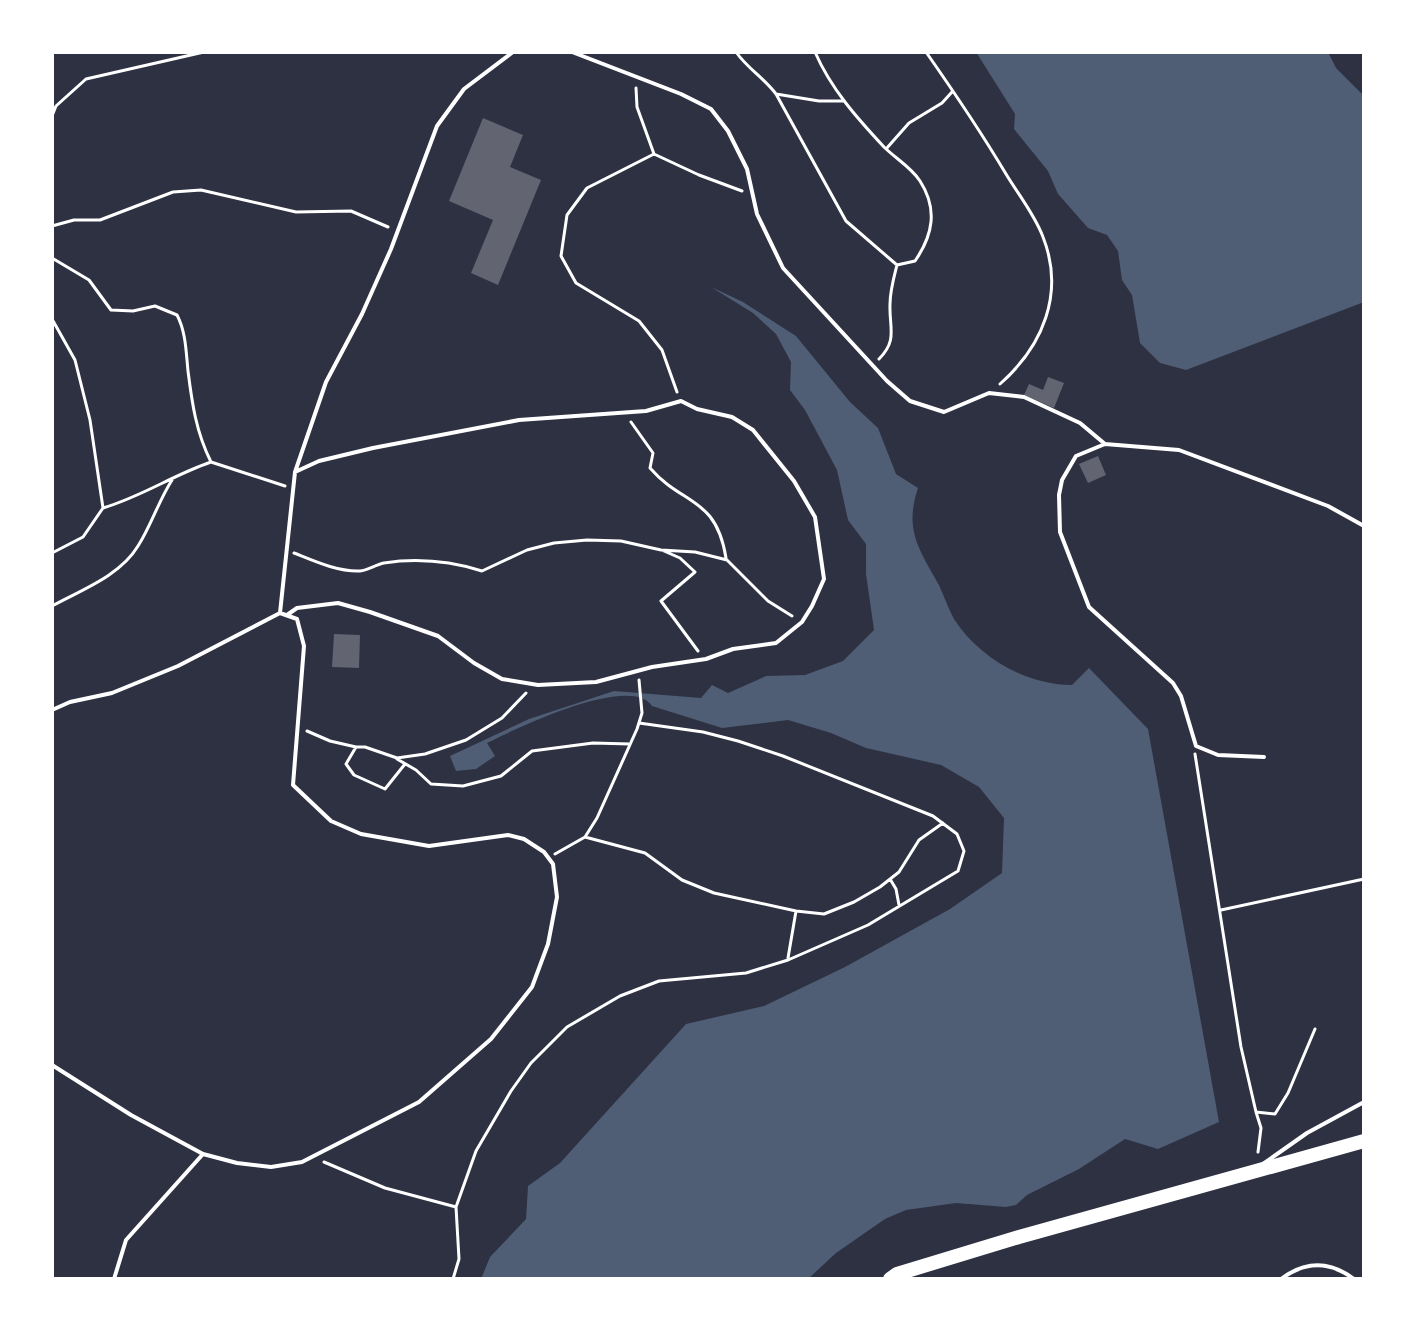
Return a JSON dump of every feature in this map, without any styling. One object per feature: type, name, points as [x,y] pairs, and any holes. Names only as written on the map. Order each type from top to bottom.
[{"type":"main road","points":[[890,1279],[897,1274],[1019,1237],[1364,1141]]},
{"type":"lane","points":[[280,613],[295,472],[326,382],[362,314],[398,231],[437,126],[464,89],[513,52]]},
{"type":"lane","points":[[572,52],[681,94],[711,109],[728,131],[747,169],[757,214],[783,268],[910,401],[944,412],[989,393],[1024,397],[1058,410],[1105,444]]},
{"type":"lane","points":[[287,615],[297,608],[338,603],[438,636],[502,679],[538,685],[596,682],[706,659],[733,649],[776,643],[802,622],[824,579],[815,517],[794,481],[753,430],[732,417],[697,409],[681,401],[646,411],[519,420],[373,448],[319,461],[295,472]]},
{"type":"lane","points":[[1264,757],[1218,755],[1196,746],[1187,711],[1173,683],[1089,607],[1060,532],[1059,495],[1062,480],[1076,456],[1105,444],[1179,450],[1328,506],[1364,526]]},
{"type":"lane","points":[[52,710],[70,702],[112,693],[178,666],[280,613],[287,615],[297,619],[304,646],[293,785],[331,821],[361,834],[429,846],[508,835],[524,839],[544,852],[553,864],[557,897],[548,944],[532,987],[491,1039],[419,1102],[302,1162],[271,1167],[237,1163],[203,1154],[131,1115],[52,1065]]},
{"type":"lane","points":[[1256,1172],[1269,1158],[1307,1133],[1364,1102]]},
{"type":"lane","points":[[114,1279],[126,1240],[203,1154]]},
{"type":"lane","points":[[1281,1279],[1293,1270],[1312,1265],[1333,1266],[1354,1279]]},
{"type":"path","points":[[52,116],[56,106],[86,79],[204,52]]},
{"type":"path","points":[[736,52],[748,69],[776,94],[846,221],[897,265]]},
{"type":"path","points":[[815,52],[822,69],[844,101],[886,149],[919,179],[931,207],[929,242],[915,261],[897,265]]},
{"type":"path","points":[[926,52],[1043,236],[1052,269],[1050,310],[1044,328],[1017,369],[989,393]]},
{"type":"path","points":[[636,77],[637,107],[654,154],[753,195]]},
{"type":"path","points":[[886,149],[909,123],[942,103],[953,90]]},
{"type":"path","points":[[776,94],[819,101],[844,101]]},
{"type":"path","points":[[654,154],[587,188],[567,215],[561,256],[576,283],[639,321],[662,350],[681,401]]},
{"type":"path","points":[[52,226],[74,220],[100,220],[173,192],[201,190],[296,212],[351,211],[398,231]]},
{"type":"path","points":[[52,258],[89,280],[100,290],[111,310],[133,311],[155,306],[177,315],[185,339],[193,416],[211,462]]},
{"type":"path","points":[[873,365],[890,349],[889,303],[897,265]]},
{"type":"path","points":[[52,319],[75,360],[90,420],[103,508]]},
{"type":"path","points":[[625,412],[653,453],[650,468],[659,478],[708,511],[718,528],[727,560],[768,601],[802,622]]},
{"type":"path","points":[[52,553],[83,537],[103,508],[129,501],[211,462],[292,488]]},
{"type":"path","points":[[52,606],[124,563],[138,546],[160,498],[174,477]]},
{"type":"path","points":[[287,550],[340,569],[363,571],[379,564],[425,561],[457,563],[482,571],[527,550],[554,543],[587,540],[621,541],[727,560]]},
{"type":"path","points":[[661,550],[680,558],[695,572],[661,601],[706,659]]},
{"type":"path","points":[[548,857],[585,837],[639,723],[642,713],[639,671]]},
{"type":"path","points":[[397,758],[425,754],[466,740],[502,718],[530,688]]},
{"type":"path","points":[[299,722],[310,734],[397,758],[431,784],[463,786],[501,776],[532,751],[593,743],[630,744]]},
{"type":"path","points":[[453,1279],[459,1259],[456,1207],[476,1151],[531,1063],[567,1027],[620,996],[659,981],[746,973],[788,960],[868,925],[958,871],[964,851],[957,834],[933,816],[903,802],[738,741],[703,732],[639,723]]},
{"type":"path","points":[[1192,739],[1241,1047],[1261,1128],[1258,1152]]},
{"type":"path","points":[[356,747],[346,764],[354,775],[385,789],[405,764]]},
{"type":"path","points":[[585,837],[645,853],[682,880],[714,893],[824,914],[854,902],[890,879],[899,872],[919,840],[943,823]]},
{"type":"path","points":[[890,879],[896,889],[899,906]]},
{"type":"path","points":[[1221,910],[1364,879]]},
{"type":"path","points":[[788,960],[796,911]]},
{"type":"path","points":[[1256,1112],[1275,1114],[1288,1093],[1315,1029]]},
{"type":"path","points":[[310,1159],[354,1173],[385,1188],[456,1207]]},
{"type":"water","points":[[976,52],[1328,52],[1336,68],[1364,96],[1364,302],[1186,370],[1160,363],[1140,343],[1132,295],[1122,280],[1118,251],[1107,235],[1088,228],[1058,194],[1048,171],[1014,129],[1015,114]]},
{"type":"water","points":[[711,287],[743,302],[796,336],[850,402],[878,428],[896,474],[918,488],[913,516],[916,539],[954,619],[964,633],[990,657],[1038,680],[1072,685],[1089,668],[1148,729],[1219,1122],[1158,1149],[1125,1139],[1079,1169],[1027,1195],[1016,1205],[956,1203],[906,1210],[885,1219],[836,1253],[808,1279],[481,1279],[490,1257],[526,1219],[528,1186],[560,1163],[686,1024],[764,1006],[845,967],[950,909],[1002,873],[1004,818],[979,787],[941,765],[866,748],[788,720],[722,728],[652,706],[640,698],[621,696],[546,716],[487,743],[495,756],[476,769],[456,771],[450,756],[529,719],[614,691],[701,698],[712,685],[728,693],[766,676],[805,675],[843,661],[874,630],[866,574],[866,544],[848,520],[837,470],[805,410],[790,390],[791,362],[776,334],[753,313]]},
{"type":"building","points":[[483,118],[523,135],[510,167],[541,180],[498,285],[471,273],[493,220],[449,201]]},
{"type":"building","points":[[1048,377],[1064,383],[1054,408],[1024,395],[1029,384],[1043,390]]},
{"type":"building","points":[[1098,456],[1106,475],[1088,483],[1079,464]]},
{"type":"building","points":[[334,634],[360,635],[359,668],[332,667]]}]
